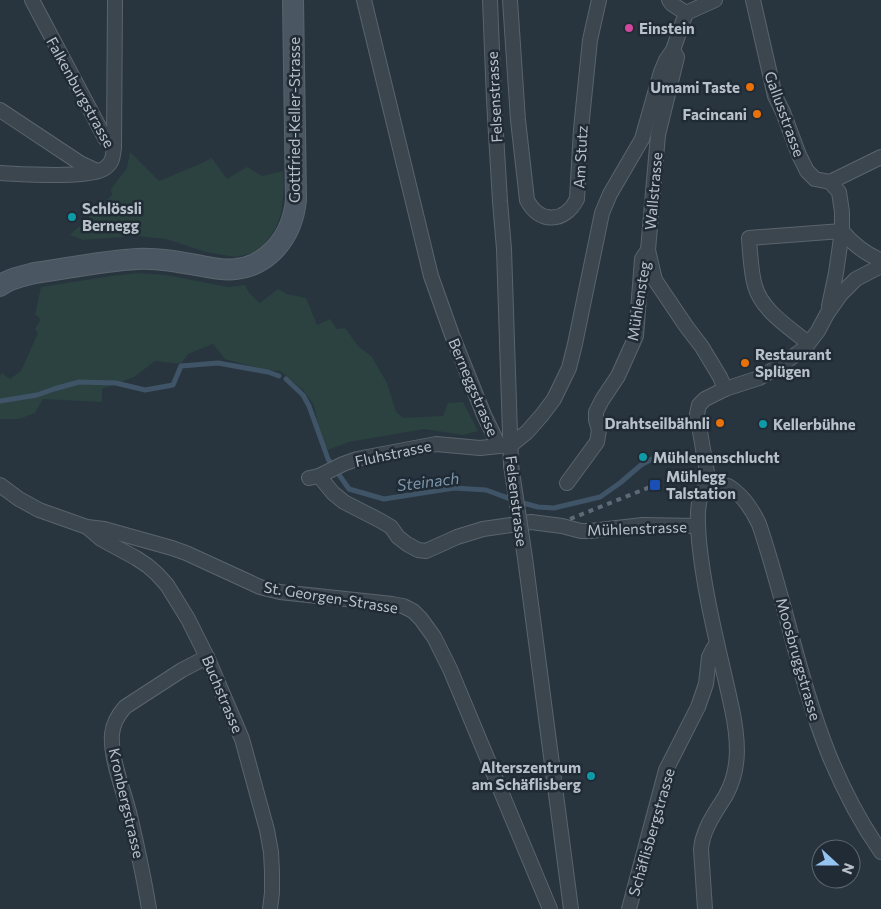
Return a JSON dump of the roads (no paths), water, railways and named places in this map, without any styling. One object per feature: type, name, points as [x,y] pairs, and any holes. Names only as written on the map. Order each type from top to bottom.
[{"type":"street","name":"Falkenburgstrasse","points":[[0,173],[85,174],[104,169],[111,162],[113,156],[114,147],[105,138],[32,0]]},
{"type":"street","points":[[114,147],[115,0]]},
{"type":"street","name":"Gottfried-Keller-Strasse","points":[[0,286],[19,277],[36,273],[137,259],[159,259],[214,268],[236,269],[250,266],[268,256],[286,233],[294,214],[296,200],[294,0]]},
{"type":"street","name":"Berneggstrasse","points":[[364,0],[431,276],[484,415],[505,446],[527,432],[542,416],[554,398],[569,368],[602,213],[610,194],[642,139],[661,72],[673,50],[686,13]]},
{"type":"street","name":"Felsenstrasse","points":[[490,0],[494,100],[504,249],[505,446],[511,465],[525,558],[571,909]]},
{"type":"street","name":"Am Stutz","points":[[510,0],[518,120],[528,200],[530,206],[540,215],[554,218],[568,212],[574,206],[577,199],[581,128],[590,40],[599,0]]},
{"type":"street","points":[[670,0],[672,4],[686,13],[715,0]]},
{"type":"street","name":"Gallusstrasse","points":[[752,0],[775,96],[799,155],[807,171],[815,179],[830,182]]},
{"type":"street","name":"Wallstrasse","points":[[673,50],[677,57],[658,134],[648,250],[655,280],[702,347],[725,389]]},
{"type":"street","points":[[0,110],[80,163],[97,171]]},
{"type":"street","points":[[828,314],[842,232],[839,192],[830,182],[881,157]]},
{"type":"street","points":[[842,232],[864,252],[881,260]]},
{"type":"street","points":[[808,343],[774,315],[758,294],[754,285],[748,238],[842,232]]},
{"type":"street","name":"Mühlensteg","points":[[567,483],[597,442],[600,430],[596,420],[596,412],[618,376],[636,336],[642,259],[648,250]]},
{"type":"street","points":[[705,909],[702,841],[707,826],[727,794],[732,780],[737,752],[737,737],[705,589],[698,512],[702,493],[709,484],[697,414],[699,405],[705,399],[725,389],[759,378],[782,365],[804,348],[818,331],[841,294],[856,279],[881,266]]},
{"type":"street","name":"Fluhstrasse","points":[[319,475],[357,459],[436,444],[480,448],[505,446]]},
{"type":"street","name":"Mühlenstrasse","points":[[319,475],[333,493],[344,502],[391,527],[398,537],[418,550],[426,551],[457,536],[483,529],[531,522],[562,526],[581,531],[643,525],[698,526]]},
{"type":"street","name":"Moosbruggstrasse","points":[[709,484],[719,483],[725,485],[739,494],[748,504],[760,524],[803,676],[829,754],[856,812],[881,852]]},
{"type":"street","name":"St. Georgen-Strasse","points":[[0,485],[19,499],[39,510],[87,527],[104,529],[172,548],[270,590],[392,604],[403,606],[413,612],[428,627],[450,669],[550,909]]},
{"type":"street","name":"Buchstrasse","points":[[87,527],[101,539],[136,558],[157,574],[188,619],[207,657],[242,739],[267,830],[272,872],[270,909]]},
{"type":"street","name":"Schäflisbergstrasse","points":[[629,909],[666,770],[698,707],[706,684],[709,657],[717,644]]},
{"type":"street","name":"Kronbergstrasse","points":[[149,909],[138,851],[114,756],[112,733],[118,715],[125,706],[182,670],[207,657]]},
{"type":"waterway","name":"Steinach","points":[[0,401],[37,395],[79,382],[116,383],[145,390],[173,385],[181,366],[218,363],[268,372],[279,376]]},
{"type":"waterway","name":"Steinach","points":[[286,379],[303,395],[309,406],[328,459],[349,489],[384,499],[454,488],[486,490],[519,502],[538,507],[554,508],[600,497],[641,465],[652,459]]},
{"type":"railway","points":[[570,519],[655,485]]},
{"type":"place","name":"Einstein","points":[[629,28]]},
{"type":"place","name":"Umami Taste","points":[[750,87]]},
{"type":"place","name":"Facincani","points":[[757,114]]},
{"type":"place","name":"Schlössli Bernegg","points":[[72,217]]},
{"type":"place","name":"Restaurant Splügen","points":[[745,363]]},
{"type":"place","name":"Drahtseilbähnli","points":[[720,423]]},
{"type":"place","name":"Kellerbühne","points":[[763,424]]},
{"type":"place","name":"Mühlenenschlucht","points":[[643,457]]},
{"type":"place","name":"Mühlegg Talstation","points":[[655,485]]},
{"type":"place","name":"Alterszentrum am Schäflisberg","points":[[591,776]]}]
